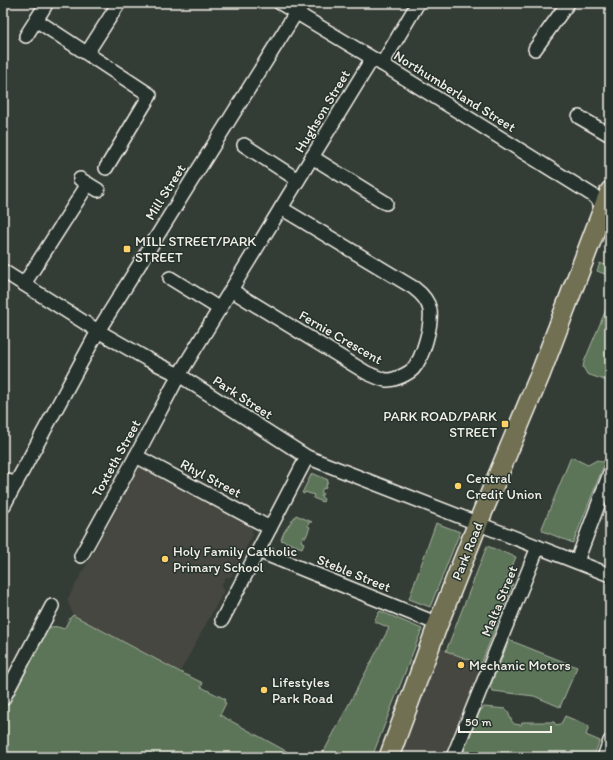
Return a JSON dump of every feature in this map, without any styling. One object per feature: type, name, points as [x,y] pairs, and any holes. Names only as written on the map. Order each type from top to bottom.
[{"type":"highway","name":"Park Road","points":[[388,757],[478,523],[540,375],[608,203]]},
{"type":"street","points":[[87,53],[119,3]]},
{"type":"street","name":"Northumberland Street","points":[[280,3],[299,8],[377,62],[594,196],[608,203]]},
{"type":"street","name":"Hughson Street","points":[[179,375],[312,157],[418,3]]},
{"type":"street","points":[[535,49],[568,3]]},
{"type":"street","points":[[26,36],[45,6]]},
{"type":"street","name":"Mill Street","points":[[3,507],[98,331],[299,8]]},
{"type":"street","points":[[36,20],[150,95],[106,168]]},
{"type":"street","points":[[579,117],[610,135]]},
{"type":"street","points":[[244,145],[298,180]]},
{"type":"street","points":[[312,157],[386,203]]},
{"type":"street","points":[[24,284],[89,184]]},
{"type":"street","name":"Fernie Crescent","points":[[231,290],[367,373],[388,380],[400,377],[412,370],[419,358],[430,324],[430,309],[424,297],[414,288],[281,208]]},
{"type":"street","name":"Park Street","points":[[3,271],[98,331],[147,359],[179,375],[307,457],[610,575]]},
{"type":"street","points":[[170,278],[220,309]]},
{"type":"street","name":"Toxteth Street","points":[[80,556],[179,375]]},
{"type":"street","name":"Rhyl Street","points":[[136,456],[270,528]]},
{"type":"street","points":[[222,620],[307,457]]},
{"type":"street","points":[[577,561],[610,473]]},
{"type":"street","points":[[3,479],[16,484]]},
{"type":"street","name":"Malta Street","points":[[453,757],[538,546]]},
{"type":"street","name":"Steble Street","points":[[258,552],[438,624]]},
{"type":"street","points":[[3,699],[52,606]]},
{"type":"street","points":[[604,757],[610,741]]},
{"type":"shaded area","name":"Holy Family Catholic Primary School","points":[[141,465],[254,526],[251,532],[253,534],[231,577],[226,577],[221,586],[224,591],[180,672],[73,615],[67,600]]},
{"type":"shaded area","points":[[441,648],[485,666],[448,757],[398,757]]},
{"type":"green space","points":[[600,263],[610,267],[610,276],[597,271]]},
{"type":"green space","points":[[610,300],[610,382],[587,374],[583,367]]},
{"type":"green space","points":[[571,457],[588,465],[597,460],[602,462],[606,460],[573,543],[543,531],[542,528]]},
{"type":"green space","points":[[312,473],[328,480],[325,489],[323,488],[321,492],[323,493],[321,497],[324,499],[323,502],[313,498],[314,495],[305,492],[304,494],[302,493]]},
{"type":"green space","points":[[296,515],[312,522],[309,522],[308,526],[310,527],[306,537],[303,537],[301,541],[304,543],[302,548],[281,540],[284,532]]},
{"type":"green space","points":[[436,523],[460,532],[430,607],[409,599]]},
{"type":"green space","points":[[487,546],[516,557],[506,581],[513,584],[481,664],[446,651]]},
{"type":"green space","points":[[380,611],[422,629],[372,757],[321,757],[389,628],[374,621]]},
{"type":"green space","points":[[73,615],[203,683],[201,687],[225,699],[224,702],[226,703],[220,715],[297,757],[3,757],[3,709],[45,631],[54,627],[64,629]]},
{"type":"green space","points":[[509,640],[577,667],[560,707],[534,696],[493,691],[490,687]]},
{"type":"green space","points":[[484,707],[506,709],[514,724],[521,725],[522,722],[554,722],[556,725],[561,724],[565,716],[589,726],[586,735],[600,741],[593,757],[472,757],[471,755],[461,757],[480,711]]},
{"type":"place","name":"MILL STREET/PARK STREET","points":[[127,249]]},
{"type":"place","name":"PARK ROAD/PARK STREET","points":[[505,424]]},
{"type":"place","name":"Central Credit Union","points":[[458,486]]},
{"type":"place","name":"Holy Family Catholic Primary School","points":[[165,559]]},
{"type":"place","name":"Mechanic Motors","points":[[461,665]]},
{"type":"place","name":"Lifestyles Park Road","points":[[264,690]]}]
